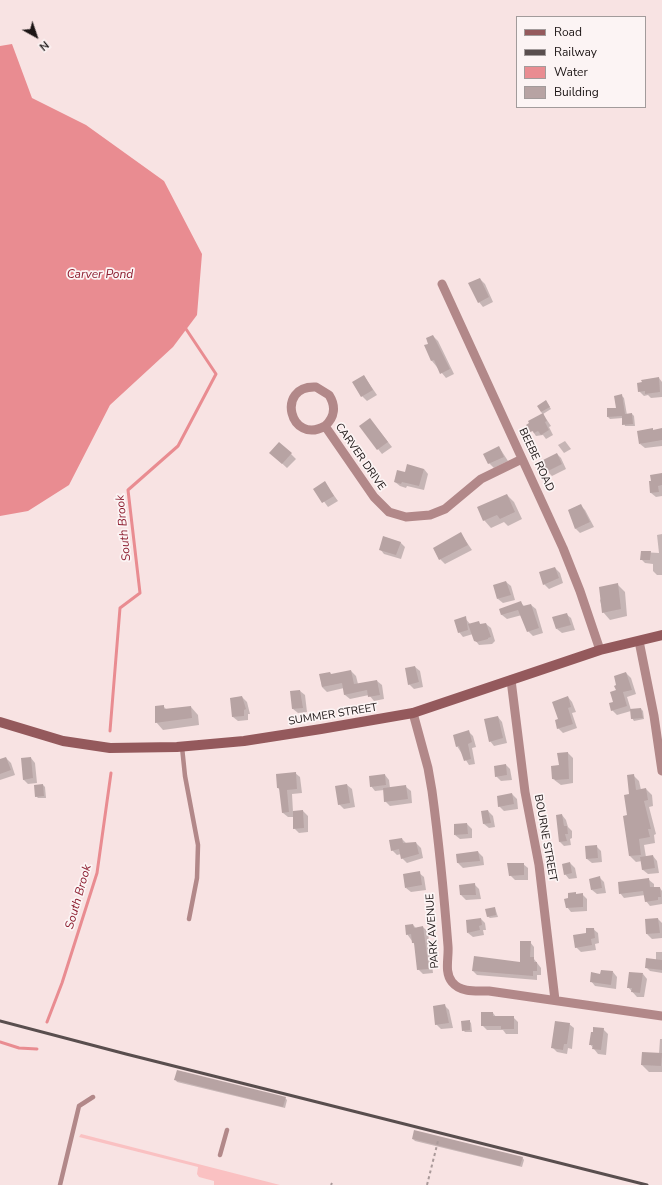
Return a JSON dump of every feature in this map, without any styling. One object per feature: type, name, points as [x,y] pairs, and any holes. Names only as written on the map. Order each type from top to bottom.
[{"type":"main road","name":"SUMMER STREET","points":[[0,722],[47,737],[95,747],[140,749],[182,747],[288,734],[413,713],[600,650],[662,635]]},
{"type":"street","name":"BEEBE ROAD","points":[[442,284],[572,569],[600,650]]},
{"type":"street","name":"CARVER DRIVE","points":[[316,387],[329,395],[334,409],[332,419],[325,426],[311,430],[302,427],[294,421],[291,412],[292,402],[301,390],[316,387]]},
{"type":"street","name":"CARVER DRIVE","points":[[325,426],[374,498],[390,512],[406,517],[422,517],[441,511],[481,479],[522,459]]},
{"type":"street","points":[[639,641],[654,716],[662,771]]},
{"type":"street","name":"BOURNE STREET","points":[[511,680],[525,792],[539,872],[555,1000]]},
{"type":"street","name":"PARK AVENUE","points":[[413,713],[428,768],[433,799],[447,933],[447,970],[449,978],[457,987],[466,990],[489,991],[662,1016]]},
{"type":"lane","points":[[182,747],[185,776],[198,845],[197,878],[189,919]]},
{"type":"lane","points":[[60,1185],[79,1106],[93,1097]]},
{"type":"lane","points":[[220,1155],[227,1130]]},
{"type":"path","points":[[427,1185],[438,1141]]},
{"type":"shaded area","points":[[81,1134],[280,1185],[214,1185],[214,1181],[199,1177],[197,1174],[198,1167],[79,1137]]},
{"type":"water","name":"Carver Pond","points":[[12,44],[32,98],[86,125],[164,181],[202,254],[197,315],[173,347],[110,405],[69,485],[28,511],[0,516],[0,46]]},
{"type":"building","points":[[480,278],[489,297],[478,303],[468,283]]},
{"type":"building","points":[[433,335],[450,369],[440,374],[434,360],[431,361],[424,345],[428,344],[426,338]]},
{"type":"building","points":[[364,375],[373,390],[361,397],[352,382]]},
{"type":"building","points":[[659,377],[660,392],[645,394],[645,391],[638,392],[637,383],[642,382],[641,380]]},
{"type":"building","points":[[622,394],[625,414],[632,413],[633,424],[622,425],[622,416],[607,417],[607,408],[616,408],[614,396]]},
{"type":"building","points":[[546,400],[550,407],[541,412],[537,406]]},
{"type":"building","points":[[543,413],[549,430],[541,435],[538,431],[534,433],[533,431],[530,432],[526,425],[529,423],[528,421]]},
{"type":"building","points":[[370,418],[388,442],[377,450],[359,426]]},
{"type":"building","points":[[653,428],[653,430],[662,428],[662,440],[639,444],[637,431]]},
{"type":"building","points":[[279,442],[292,453],[282,464],[269,453]]},
{"type":"building","points":[[499,446],[504,457],[488,464],[483,454]]},
{"type":"building","points":[[557,453],[562,464],[546,472],[541,461]]},
{"type":"building","points":[[407,464],[424,469],[419,486],[402,482],[401,484],[394,482],[397,470],[405,472]]},
{"type":"building","points":[[662,473],[662,485],[658,486],[659,492],[650,493],[650,475]]},
{"type":"building","points":[[325,481],[334,496],[322,503],[313,489]]},
{"type":"building","points":[[507,494],[515,512],[500,519],[497,515],[483,521],[477,507]]},
{"type":"building","points":[[581,504],[590,522],[575,529],[568,510]]},
{"type":"building","points":[[461,532],[468,545],[439,560],[433,548]]},
{"type":"building","points":[[383,536],[401,542],[396,555],[379,550]]},
{"type":"building","points":[[641,551],[651,551],[650,560],[640,560]]},
{"type":"building","points":[[555,567],[559,578],[543,585],[539,572]]},
{"type":"building","points":[[506,581],[511,595],[497,599],[493,585]]},
{"type":"building","points":[[618,583],[621,609],[602,613],[599,587]]},
{"type":"building","points":[[521,601],[523,606],[531,604],[539,628],[527,632],[518,610],[501,615],[499,609]]},
{"type":"building","points":[[567,613],[571,625],[556,629],[552,617]]},
{"type":"building","points":[[466,616],[468,630],[458,633],[454,620]]},
{"type":"building","points":[[479,621],[480,624],[486,623],[491,637],[477,642],[474,641],[468,624]]},
{"type":"building","points":[[415,666],[419,682],[408,685],[405,668]]},
{"type":"building","points":[[351,670],[354,684],[377,680],[380,695],[368,697],[367,690],[344,695],[342,683],[322,687],[319,674],[330,672],[331,674]]},
{"type":"building","points":[[626,672],[632,690],[623,692],[627,706],[611,711],[609,703],[613,702],[610,692],[616,690],[614,686],[616,685],[614,676]]},
{"type":"building","points":[[300,690],[303,708],[292,709],[290,691]]},
{"type":"building","points":[[242,696],[246,709],[244,710],[244,716],[232,717],[230,698]]},
{"type":"building","points":[[568,696],[571,707],[568,708],[573,724],[557,729],[555,720],[558,719],[552,702]]},
{"type":"building","points":[[164,705],[164,709],[191,706],[192,718],[155,723],[155,706]]},
{"type":"building","points":[[641,708],[643,718],[631,719],[630,709]]},
{"type":"building","points":[[498,716],[503,738],[489,742],[484,719]]},
{"type":"building","points":[[469,730],[472,742],[468,744],[471,759],[464,761],[459,746],[456,747],[453,735]]},
{"type":"building","points":[[568,752],[569,779],[552,779],[551,766],[559,765],[557,753]]},
{"type":"building","points":[[6,757],[11,770],[0,774],[0,759]]},
{"type":"building","points":[[31,757],[33,778],[23,780],[21,758]]},
{"type":"building","points":[[506,764],[507,775],[495,777],[494,766]]},
{"type":"building","points":[[296,772],[297,789],[287,790],[289,812],[282,813],[276,774]]},
{"type":"building","points":[[385,774],[386,785],[370,787],[369,776]]},
{"type":"building","points":[[634,774],[636,790],[646,788],[648,800],[644,801],[651,829],[648,829],[650,837],[639,839],[641,855],[629,856],[623,816],[627,815],[624,795],[629,794],[627,775]]},
{"type":"building","points":[[43,784],[44,796],[35,797],[34,785]]},
{"type":"building","points":[[347,784],[350,803],[338,805],[335,786]]},
{"type":"building","points":[[406,785],[408,799],[384,802],[383,788]]},
{"type":"building","points":[[512,793],[514,804],[498,807],[497,796]]},
{"type":"building","points":[[303,810],[304,828],[293,829],[293,811]]},
{"type":"building","points":[[488,810],[491,823],[483,824],[481,811]]},
{"type":"building","points":[[562,814],[564,826],[567,826],[568,834],[565,834],[567,841],[559,842],[556,815]]},
{"type":"building","points":[[467,823],[468,834],[454,835],[454,824]]},
{"type":"building","points":[[402,838],[403,843],[416,842],[419,854],[401,859],[399,849],[391,851],[389,840]]},
{"type":"building","points":[[597,845],[598,858],[586,859],[585,846]]},
{"type":"building","points":[[478,851],[480,861],[457,863],[456,854]]},
{"type":"building","points":[[653,855],[655,868],[642,870],[640,857]]},
{"type":"building","points":[[570,862],[572,873],[564,875],[562,864]]},
{"type":"building","points":[[507,863],[524,863],[524,875],[509,876]]},
{"type":"building","points":[[420,871],[422,885],[405,888],[403,874]]},
{"type":"building","points":[[600,876],[602,888],[591,890],[589,879]]},
{"type":"building","points":[[649,878],[650,887],[660,887],[661,897],[658,897],[658,900],[645,902],[643,891],[619,894],[618,882]]},
{"type":"building","points":[[475,883],[476,895],[460,895],[459,885]]},
{"type":"building","points":[[576,892],[576,894],[583,893],[583,907],[566,908],[564,899],[568,898],[568,893]]},
{"type":"building","points":[[495,907],[496,915],[487,917],[485,909]]},
{"type":"building","points":[[481,918],[482,925],[479,926],[480,930],[467,933],[466,920]]},
{"type":"building","points":[[658,918],[660,933],[646,934],[645,919]]},
{"type":"building","points":[[413,924],[414,928],[423,926],[429,969],[417,970],[414,943],[412,943],[411,934],[406,935],[405,925]]},
{"type":"building","points":[[586,928],[594,928],[595,938],[591,939],[592,945],[575,948],[573,935],[586,933]]},
{"type":"building","points":[[520,941],[531,941],[530,957],[534,957],[534,962],[537,962],[537,971],[533,971],[533,976],[472,971],[474,956],[520,962]]},
{"type":"building","points":[[646,958],[662,960],[662,970],[645,968]]},
{"type":"building","points":[[601,970],[613,971],[611,985],[590,982],[591,972],[600,974]]},
{"type":"building","points":[[629,972],[643,973],[640,993],[631,992],[632,988],[627,988]]},
{"type":"building","points":[[445,1004],[449,1023],[435,1025],[433,1006]]},
{"type":"building","points":[[481,1012],[493,1012],[493,1016],[514,1016],[514,1029],[501,1029],[501,1026],[481,1026]]},
{"type":"building","points":[[470,1020],[470,1030],[462,1031],[461,1021]]},
{"type":"building","points":[[555,1021],[570,1023],[567,1044],[564,1044],[563,1050],[551,1048]]},
{"type":"building","points":[[593,1027],[604,1028],[601,1050],[592,1049],[593,1045],[589,1045]]},
{"type":"building","points":[[642,1052],[662,1053],[661,1066],[641,1065]]},
{"type":"building","points":[[177,1070],[286,1097],[283,1107],[174,1080]]},
{"type":"building","points":[[414,1130],[523,1157],[520,1166],[412,1139]]},
{"type":"waterway","name":"South Brook","points":[[110,731],[120,608],[140,593],[128,490],[178,446],[216,374],[184,326]]},
{"type":"waterway","name":"South Brook","points":[[47,1022],[62,983],[97,873],[111,773]]},
{"type":"waterway","name":"South Brook","points":[[0,1042],[19,1048],[37,1049]]},
{"type":"railway","points":[[0,1021],[647,1185]]}]
